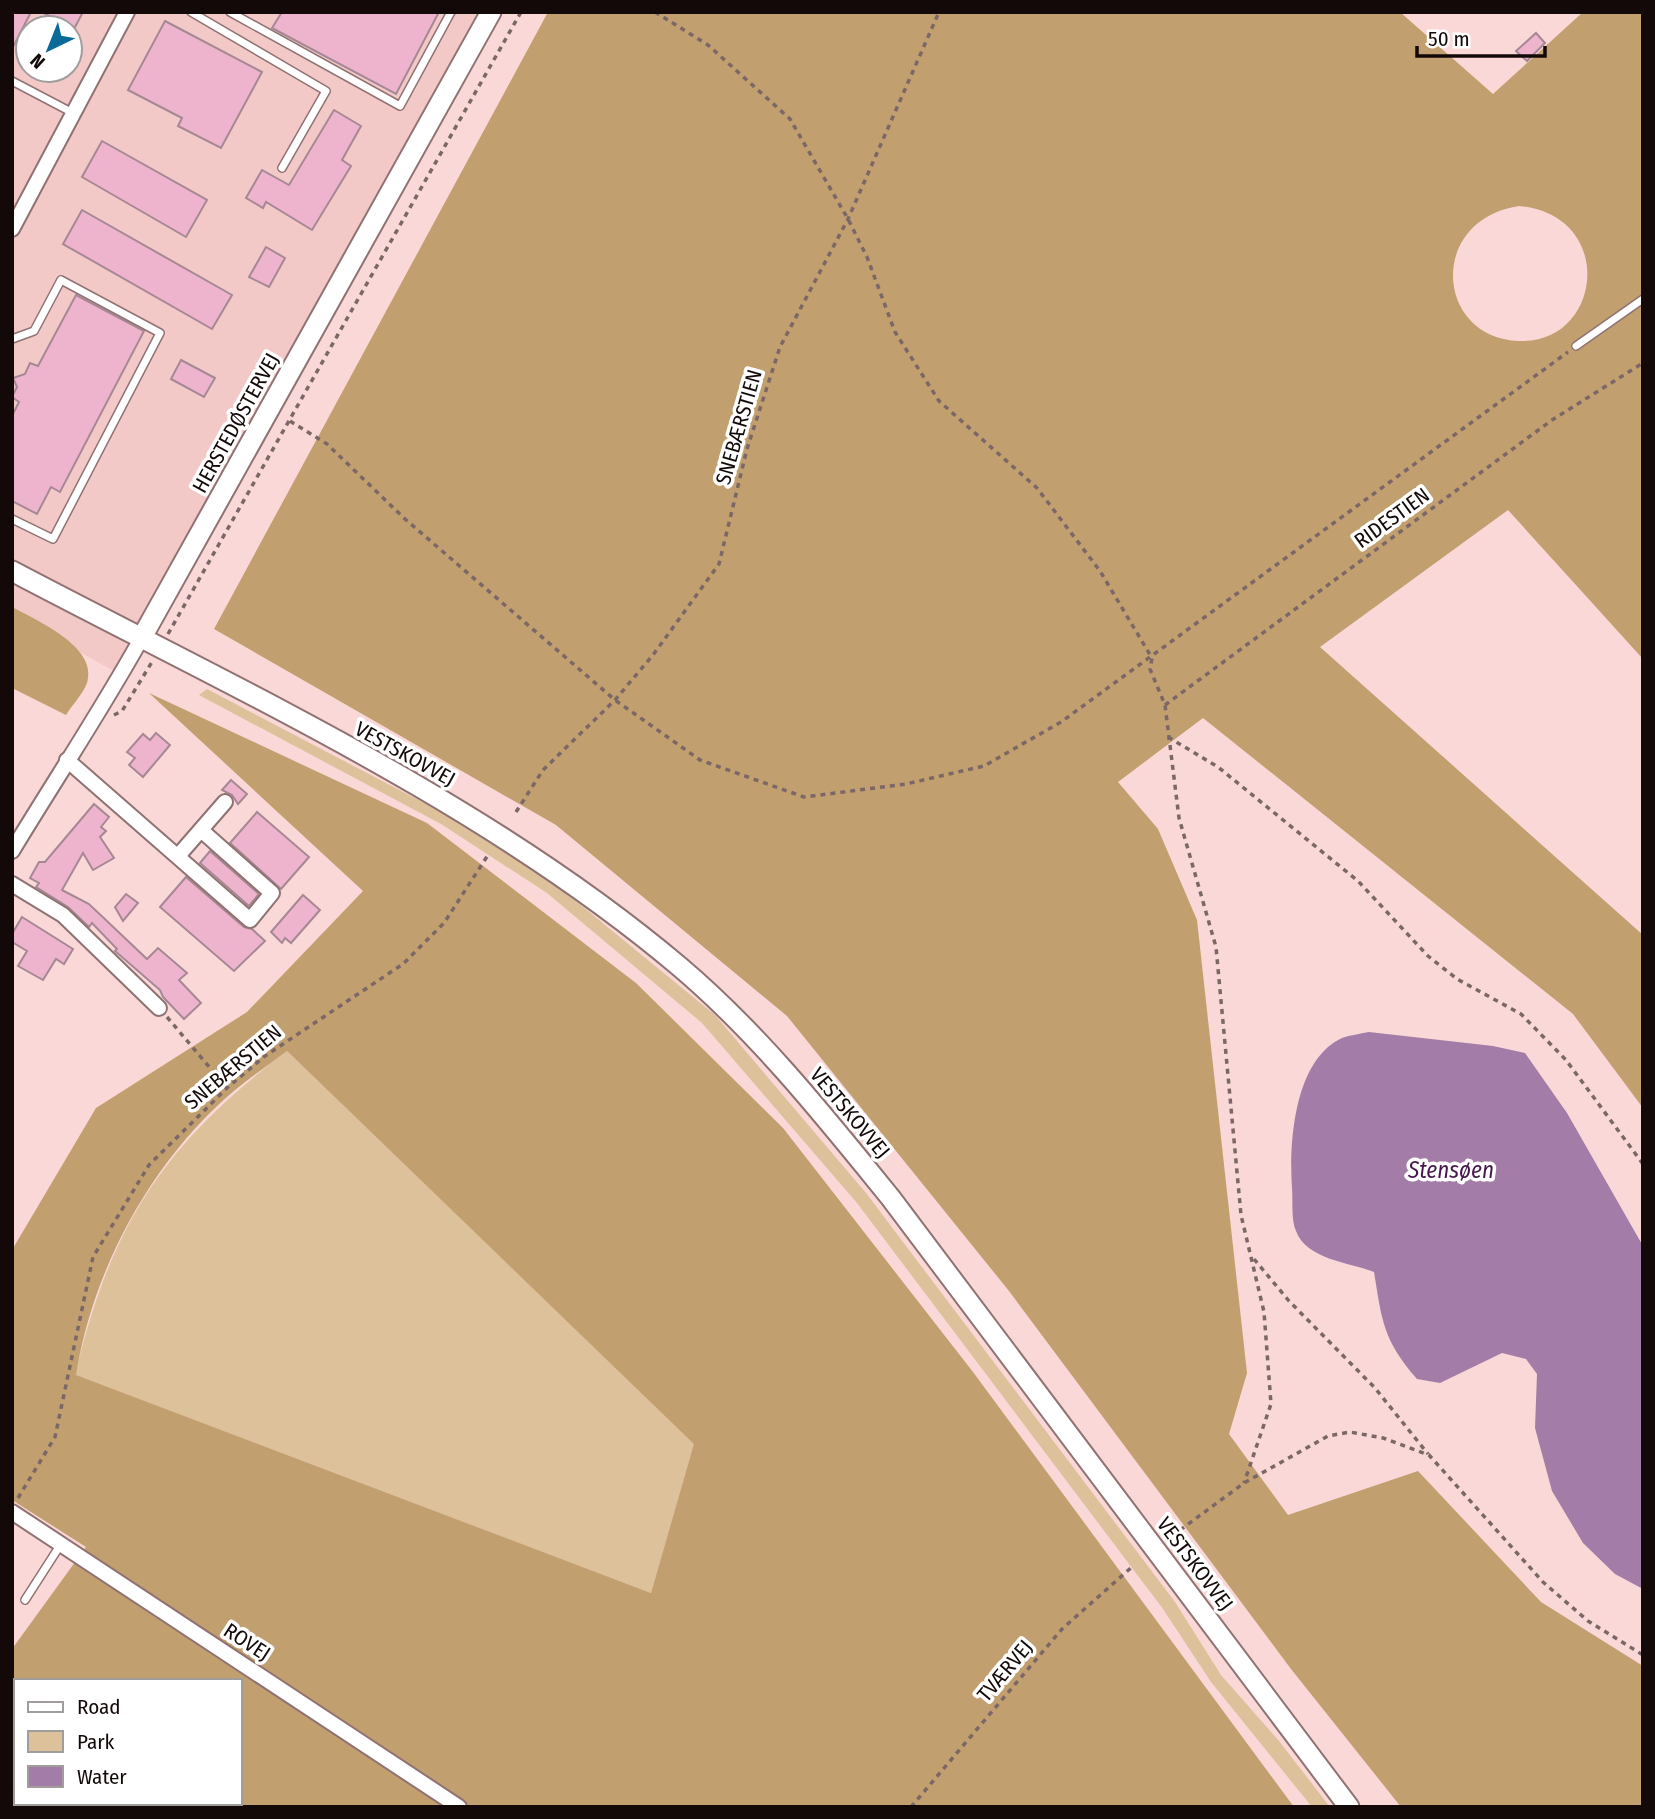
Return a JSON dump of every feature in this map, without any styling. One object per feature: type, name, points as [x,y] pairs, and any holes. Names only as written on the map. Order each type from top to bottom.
[{"type":"street","points":[[12,229],[127,12]]},
{"type":"street","name":"HERSTEDØSTERVEJ","points":[[12,851],[68,760],[93,725],[491,12]]},
{"type":"street","name":"VESTSKOVVEJ","points":[[12,571],[472,818],[605,908],[682,968],[813,1102],[890,1197],[1349,1807]]},
{"type":"street","points":[[68,760],[250,919],[272,893],[201,830]]},
{"type":"street","points":[[178,856],[225,802]]},
{"type":"street","points":[[12,884],[63,915],[159,1008]]},
{"type":"street","name":"ROVEJ","points":[[12,1510],[459,1807]]},
{"type":"lane","points":[[191,12],[326,91],[282,168]]},
{"type":"lane","points":[[230,12],[400,106],[451,12]]},
{"type":"lane","points":[[12,81],[74,113]]},
{"type":"lane","points":[[12,339],[34,331],[61,279],[160,333],[53,539],[12,519]]},
{"type":"lane","points":[[1576,346],[1643,299]]},
{"type":"lane","points":[[25,1600],[61,1544]]},
{"type":"path","points":[[93,725],[122,711],[160,649],[521,12]]},
{"type":"path","points":[[655,12],[708,44],[790,119],[867,257],[895,332],[940,401],[1037,488],[1100,571],[1152,658],[1150,669],[1165,705],[1179,818],[1216,947],[1241,1215],[1264,1312],[1271,1404],[1244,1483]]},
{"type":"path","name":"SNEBÆRSTIEN","points":[[516,812],[543,770],[615,700],[653,655],[719,564],[747,449],[780,347],[848,219],[939,12]]},
{"type":"path","points":[[290,421],[327,444],[405,519],[615,700],[700,760],[804,797],[906,784],[984,766],[1061,722],[1576,346]]},
{"type":"path","name":"RIDESTIEN","points":[[1165,705],[1552,420],[1643,363]]},
{"type":"path","points":[[1167,736],[1219,767],[1358,881],[1428,956],[1457,979],[1521,1014],[1566,1060],[1643,1164]]},
{"type":"path","name":"SNEBÆRSTIEN","points":[[12,1510],[55,1437],[93,1257],[149,1165],[227,1088],[265,1056],[403,964],[444,923],[488,855]]},
{"type":"path","points":[[159,1008],[227,1088]]},
{"type":"path","points":[[1253,1258],[1289,1301],[1376,1388],[1429,1455],[1543,1582],[1588,1621],[1643,1655]]},
{"type":"path","points":[[1172,1536],[1244,1483],[1328,1436],[1350,1432],[1383,1438],[1429,1455]]},
{"type":"path","name":"TVÆRVEJ","points":[[911,1807],[1062,1629],[1133,1566]]},
{"type":"shaded area","points":[[12,12],[492,12],[128,679],[12,614]]},
{"type":"shaded area","points":[[548,12],[1400,12],[1493,94],[1583,12],[1639,12],[1643,16],[1643,659],[1508,510],[1320,647],[1643,935],[1643,1108],[1573,1014],[1203,718],[1118,782],[1158,829],[1197,920],[1247,1373],[1229,1434],[1288,1515],[1418,1471],[1541,1602],[1643,1666],[1643,1807],[1401,1807],[1291,1669],[1009,1291],[787,1016],[556,825],[214,629]],"holes":[[[1519,206],[1551,215],[1572,231],[1584,253],[1587,278],[1582,302],[1568,322],[1547,336],[1519,341],[1491,335],[1471,321],[1458,301],[1453,278],[1456,254],[1468,233],[1489,216]]]},
{"type":"shaded area","points":[[12,607],[63,636],[84,658],[88,670],[87,683],[66,715],[12,688]]},
{"type":"shaded area","points":[[149,693],[427,823],[636,983],[783,1128],[973,1372],[1294,1807],[73,1807],[71,1805],[242,1805],[242,1679],[14,1679],[14,1744],[12,1742],[12,1649],[86,1547],[12,1500],[12,1250],[96,1108],[247,1012],[363,891]],"holes":[[[287,1051],[694,1444],[651,1593],[76,1375],[96,1295],[112,1256],[153,1183],[205,1118],[235,1090]]]},
{"type":"green space","points":[[207,689],[447,815],[555,884],[715,1015],[866,1193],[1175,1602],[1221,1675],[1279,1741],[1330,1807],[1312,1807],[1211,1682],[1163,1609],[857,1203],[702,1023],[547,893],[441,824],[199,695]]},
{"type":"green space","points":[[287,1051],[695,1444],[651,1593],[75,1375],[89,1322],[106,1274],[125,1231],[148,1192],[175,1155],[207,1120]]},
{"type":"water","name":"Stensøen","points":[[1369,1032],[1493,1046],[1525,1053],[1567,1113],[1643,1246],[1643,1589],[1615,1574],[1583,1543],[1552,1491],[1535,1428],[1537,1374],[1526,1359],[1502,1353],[1440,1383],[1417,1379],[1397,1353],[1386,1329],[1374,1272],[1319,1254],[1301,1241],[1296,1231],[1292,1210],[1292,1149],[1298,1104],[1304,1083],[1326,1049],[1342,1038]]},
{"type":"building","points":[[12,12],[31,12],[14,14],[12,49]]},
{"type":"building","points":[[42,12],[83,12],[82,14]]},
{"type":"building","points":[[282,12],[439,12],[396,94],[272,28]]},
{"type":"building","points":[[165,21],[262,72],[221,148],[178,126],[182,118],[128,90]]},
{"type":"building","points":[[1536,33],[1545,43],[1527,61],[1516,51]]},
{"type":"building","points":[[334,110],[361,126],[342,160],[351,166],[312,230],[266,202],[263,208],[246,198],[262,170],[289,185]]},
{"type":"building","points":[[102,141],[207,200],[186,237],[82,177]]},
{"type":"building","points":[[82,210],[232,295],[212,329],[63,244]]},
{"type":"building","points":[[266,247],[285,258],[269,287],[249,277]]},
{"type":"building","points":[[76,295],[144,331],[60,492],[51,487],[37,514],[12,501],[12,416],[19,402],[12,397],[17,387],[13,378],[25,374],[30,363],[38,366]]},
{"type":"building","points":[[181,360],[215,378],[204,397],[171,379]]},
{"type":"building","points":[[156,733],[170,745],[143,777],[129,765],[135,758],[127,752],[143,734],[150,740]]},
{"type":"building","points":[[231,780],[247,794],[238,804],[232,795],[222,790]]},
{"type":"building","points":[[94,804],[109,817],[101,827],[106,831],[100,837],[114,858],[93,870],[83,853],[62,890],[89,904],[147,959],[158,948],[187,973],[179,980],[201,1003],[184,1019],[163,997],[160,990],[115,951],[117,949],[92,923],[89,927],[68,907],[36,887],[39,883],[30,878],[39,862],[45,862]]},
{"type":"building","points":[[257,812],[309,857],[281,889],[230,843]]},
{"type":"building","points":[[210,851],[259,894],[249,906],[200,863]]},
{"type":"building","points":[[186,877],[244,927],[252,929],[265,941],[234,971],[160,907]]},
{"type":"building","points":[[126,894],[138,903],[123,921],[115,907]]},
{"type":"building","points":[[303,895],[320,910],[291,943],[285,938],[282,943],[271,932]]},
{"type":"building","points":[[22,917],[73,949],[64,964],[56,959],[43,980],[18,966],[27,951],[12,942],[12,934]]}]
